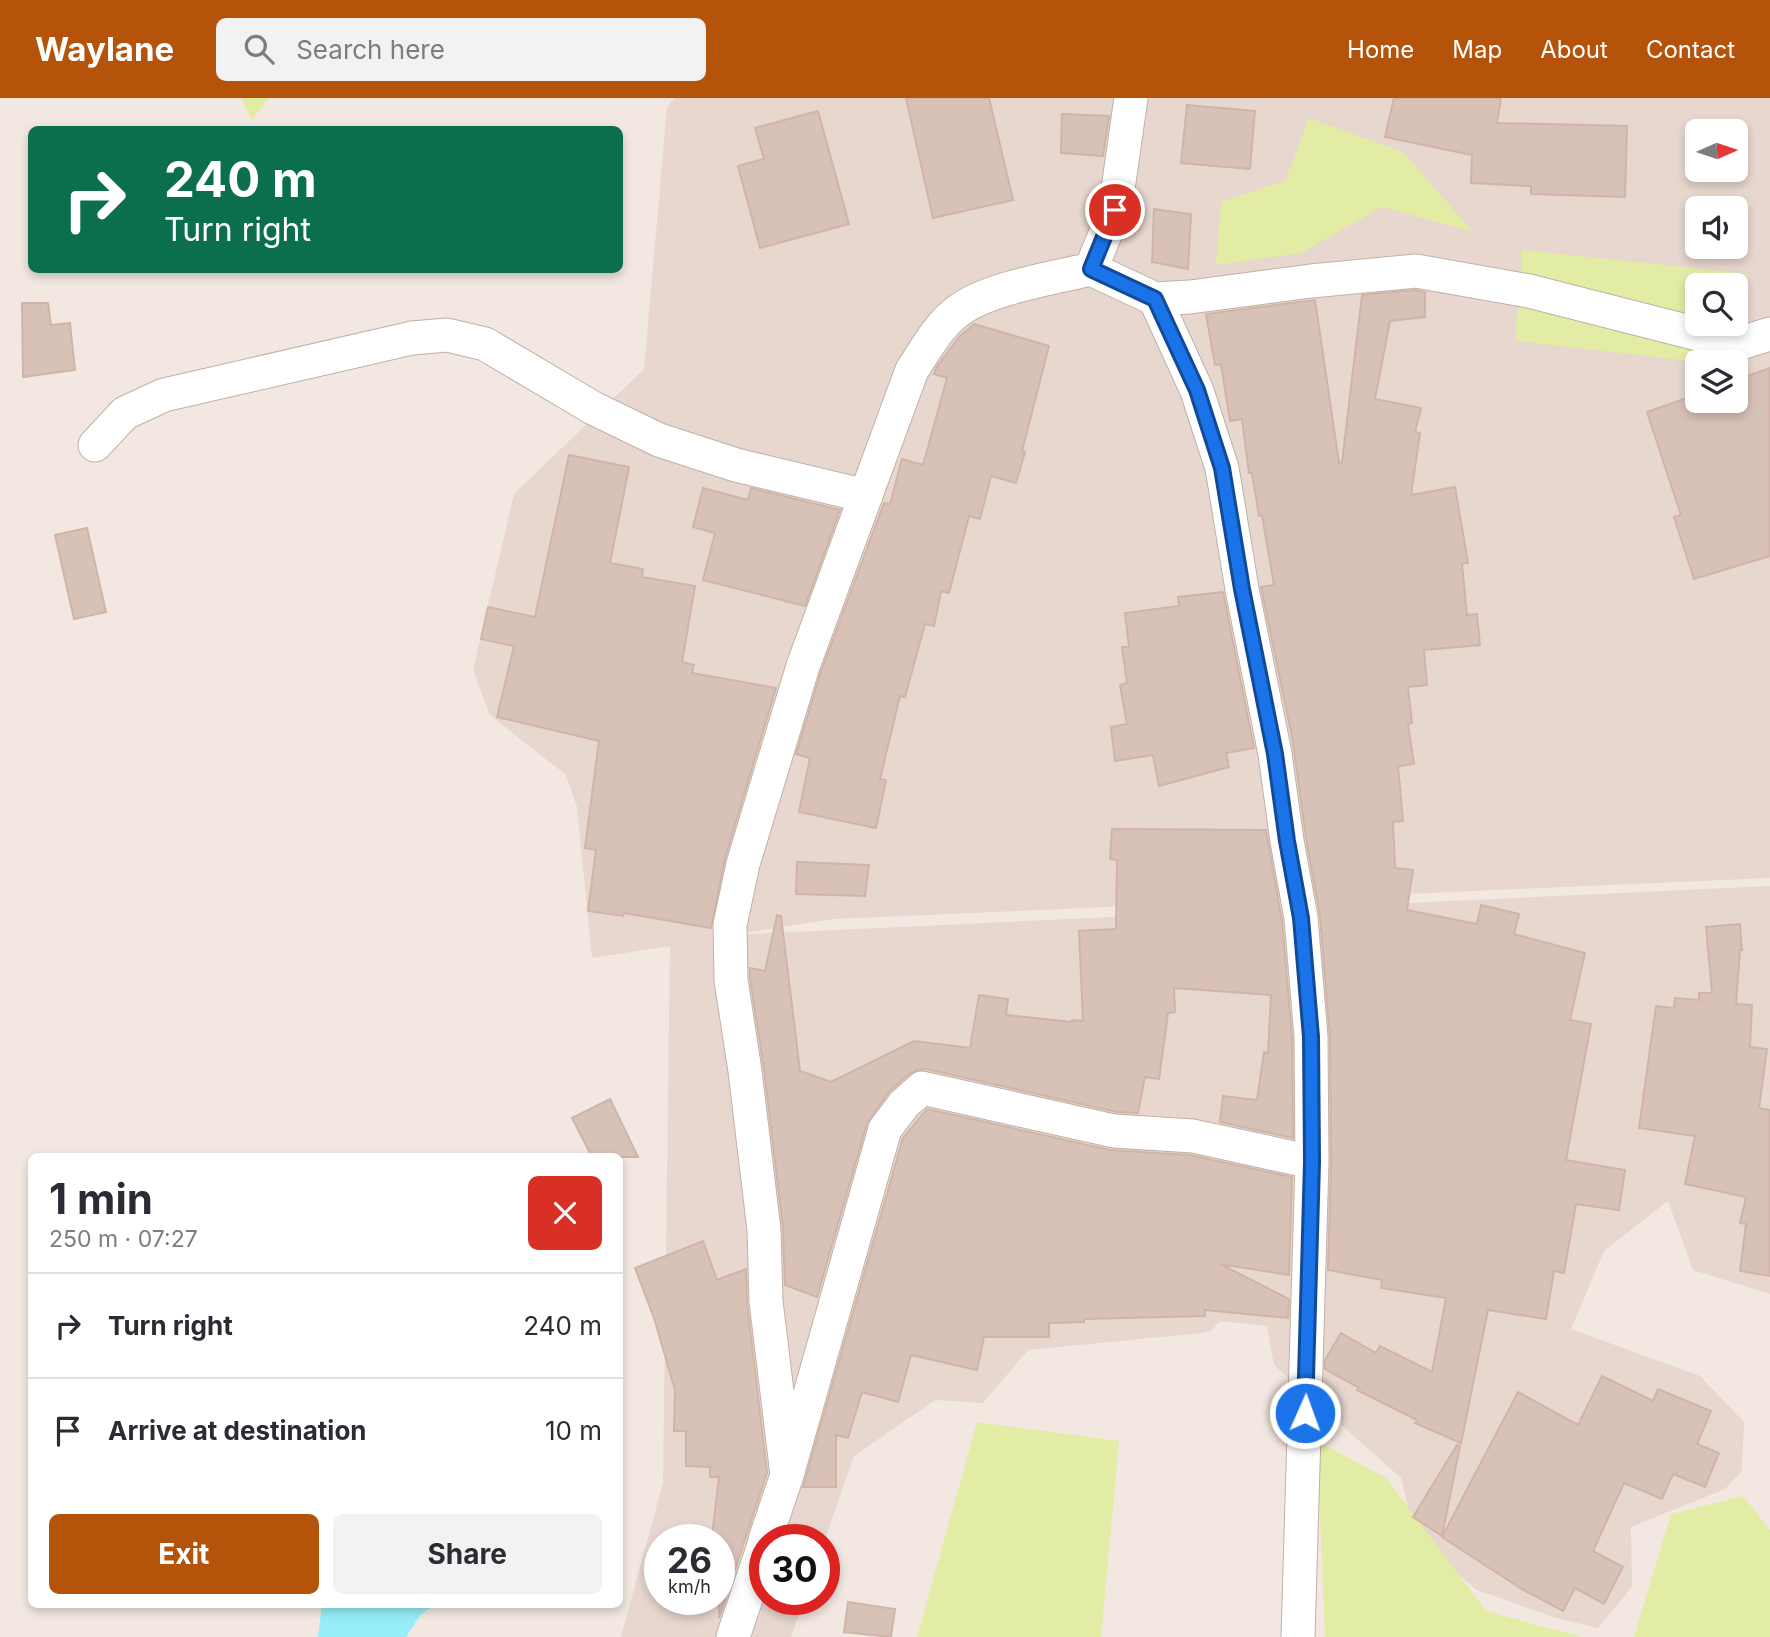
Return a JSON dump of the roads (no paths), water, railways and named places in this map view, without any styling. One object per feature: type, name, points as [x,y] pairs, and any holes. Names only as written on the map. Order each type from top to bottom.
[{"type":"street","points":[[1091,269],[1115,210],[1131,98]]},
{"type":"street","points":[[787,1475],[766,1301],[764,1230],[731,980],[730,925],[743,864],[803,666],[912,370],[939,330],[959,309],[991,294],[1091,269],[1155,299],[1416,271],[1528,291],[1737,344],[1770,334]]},
{"type":"street","points":[[1155,299],[1197,390],[1222,468],[1242,589],[1275,754],[1302,931],[1311,1037],[1312,1162],[1298,1637]]},
{"type":"street","points":[[95,444],[125,413],[164,395],[412,338],[447,335],[485,344],[593,408],[659,440],[736,465],[866,496]]},
{"type":"street","points":[[771,1524],[886,1129],[904,1104],[922,1088],[1114,1131],[1193,1136],[1312,1162]]},
{"type":"street","points":[[733,1637],[749,1589]]},
{"type":"water","points":[[322,1608],[430,1608],[421,1614],[406,1637],[318,1637]]}]
